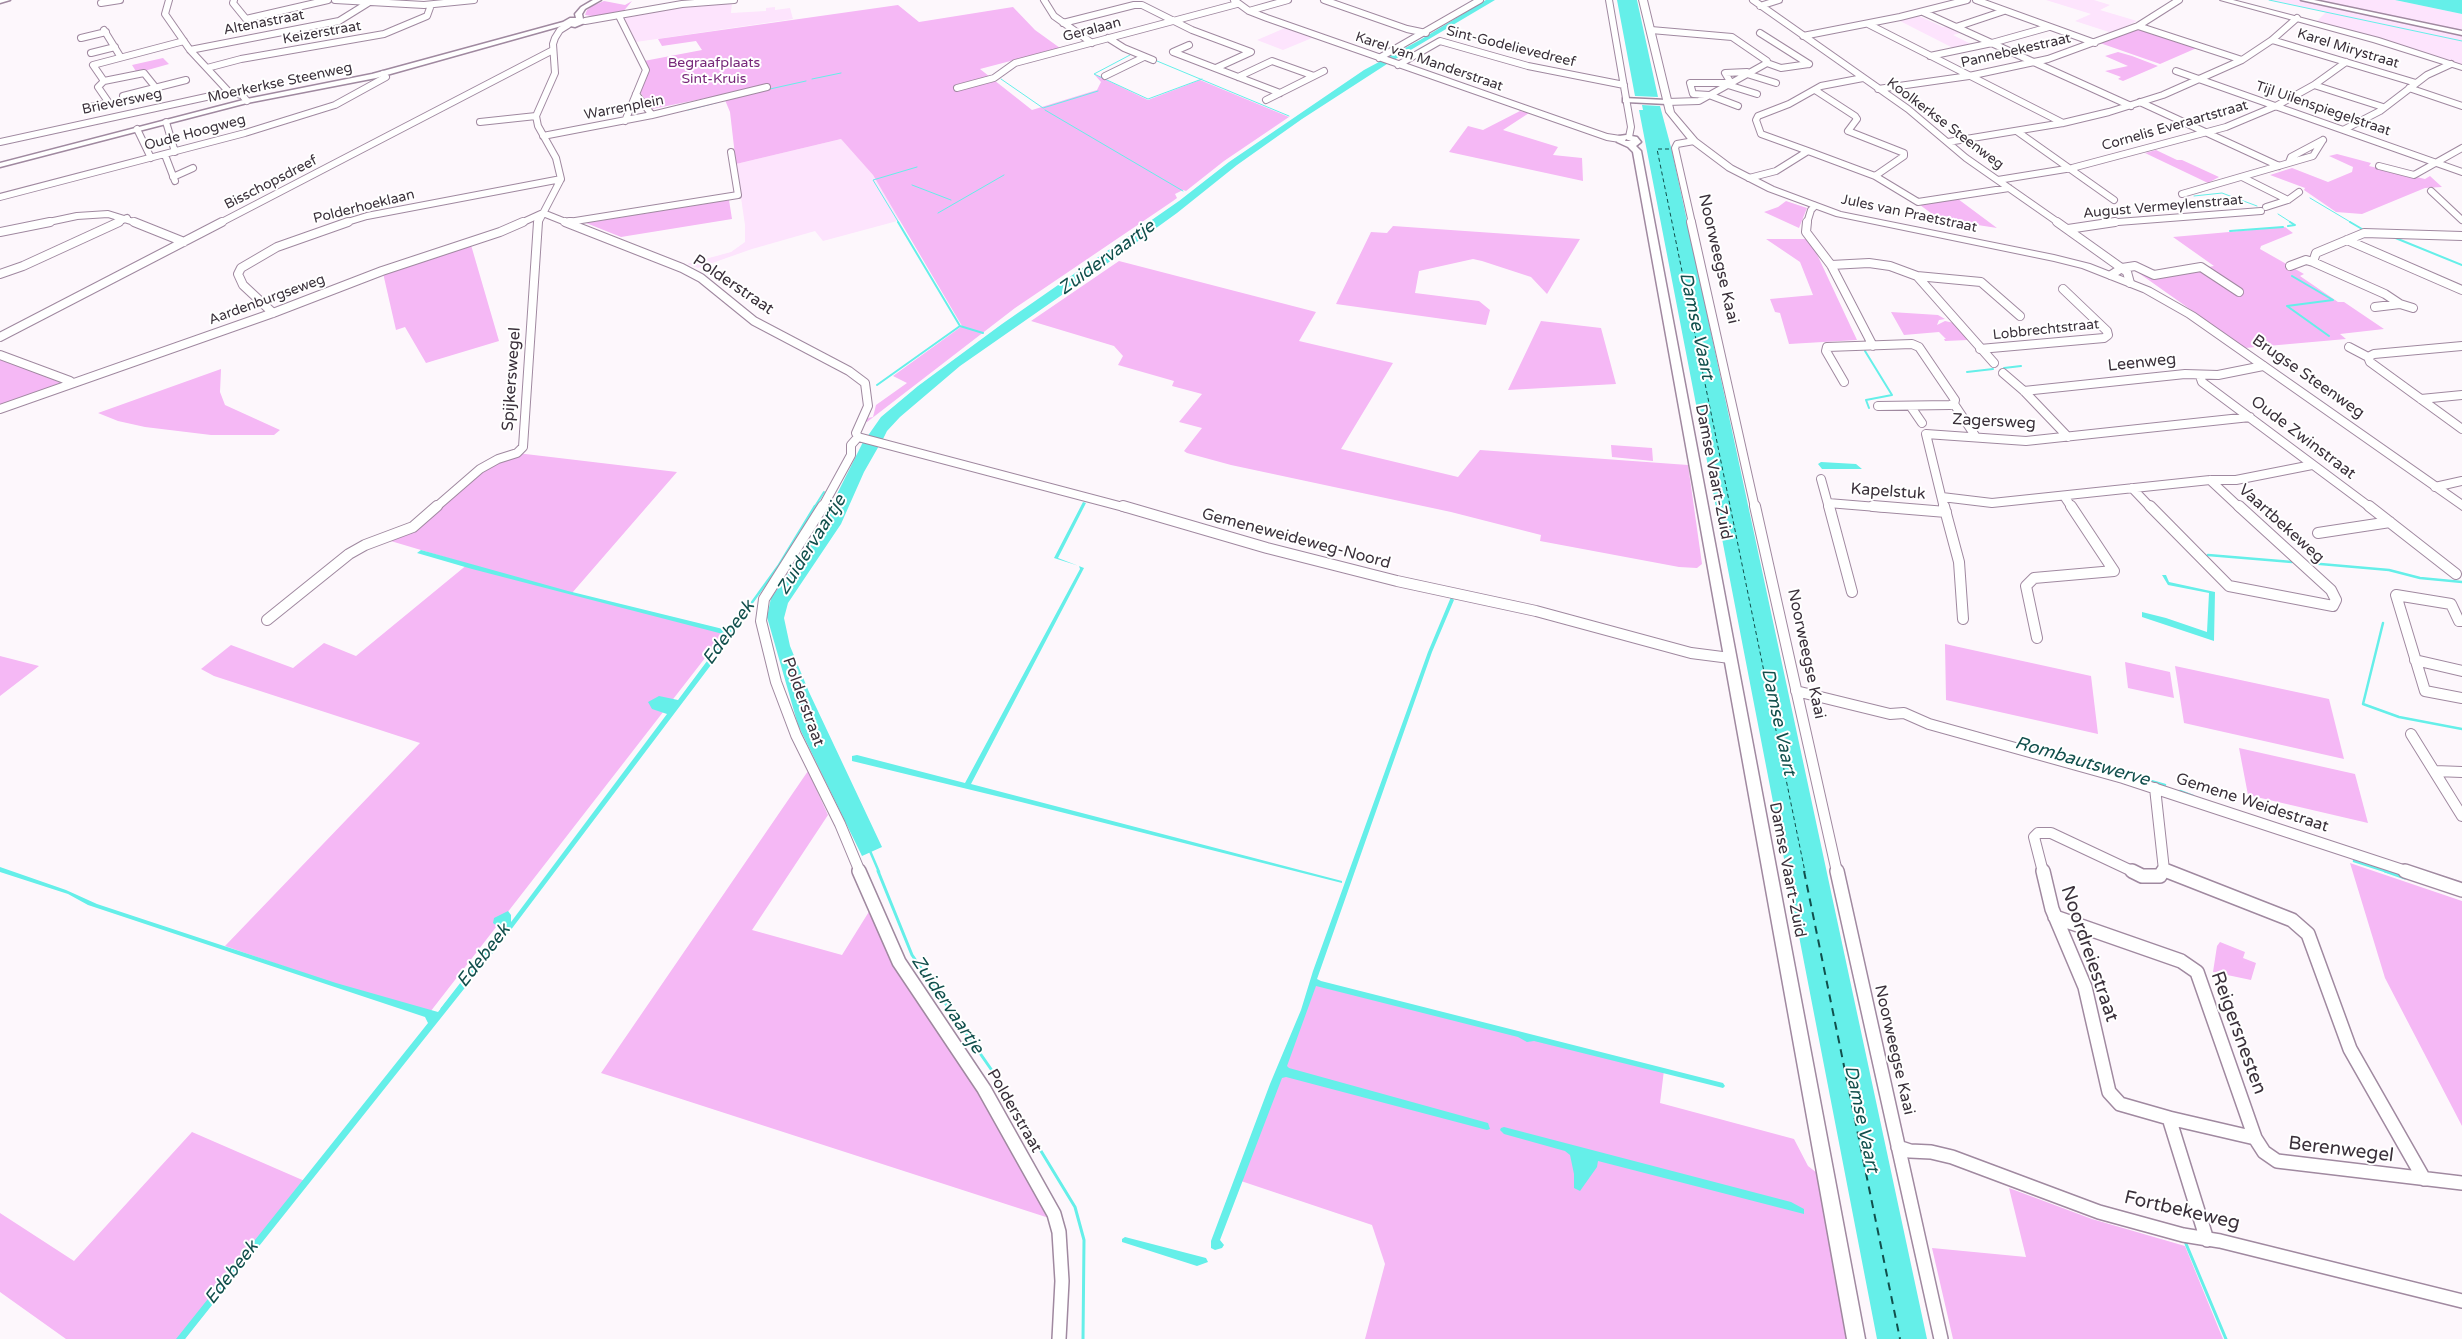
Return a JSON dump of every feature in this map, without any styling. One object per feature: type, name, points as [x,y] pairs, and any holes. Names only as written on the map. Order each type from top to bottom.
[{"type":"main road","points":[[0,1],[6,0]]},
{"type":"main road","points":[[1644,0],[1667,102],[1676,121],[1694,141]]},
{"type":"main road","points":[[2224,0],[2376,40],[2462,68]]},
{"type":"main road","name":"Jules van Praetstraat","points":[[1694,141],[1714,157],[1749,178],[1815,206],[1872,222],[2054,258],[2111,275],[2130,283]]},
{"type":"main road","name":"Brugse Steenweg","points":[[2130,283],[2185,311],[2462,506]]},
{"type":"street","points":[[101,2],[120,0]]},
{"type":"street","points":[[169,0],[165,14],[190,50],[229,92],[242,95],[247,101]]},
{"type":"street","points":[[234,0],[233,3],[246,18],[303,8],[328,0]]},
{"type":"street","points":[[335,0],[431,5],[474,0]]},
{"type":"street","points":[[574,21],[578,14],[594,0]]},
{"type":"street","points":[[543,213],[560,178],[556,158],[538,126],[536,116],[555,73],[553,50],[555,38],[560,30],[574,21],[619,16],[706,1],[734,0]]},
{"type":"street","points":[[1044,0],[1054,16],[1092,42]]},
{"type":"street","points":[[1249,11],[1288,0]]},
{"type":"street","points":[[1324,0],[1407,29],[1426,32]]},
{"type":"street","points":[[1379,58],[1480,0]]},
{"type":"street","name":"Damse Vaart-Zuid","points":[[1609,0],[1631,127],[1627,141],[1637,151],[1856,1339]]},
{"type":"street","name":"Koolkerkse Steenweg","points":[[1753,0],[1908,109],[1998,180],[2122,268],[2127,272],[2130,283]]},
{"type":"street","points":[[1760,6],[1779,0]]},
{"type":"street","points":[[1803,36],[1868,24],[1967,0]]},
{"type":"street","points":[[1976,0],[2095,43]]},
{"type":"street","name":"Pannebekestraat","points":[[1878,89],[1969,76],[2034,62],[2095,43],[2138,26],[2179,0]]},
{"type":"street","points":[[2304,0],[2462,33]]},
{"type":"street","name":"Karel van Manderstraat","points":[[1235,2],[1249,11],[1379,58],[1607,137],[1627,141]]},
{"type":"street","name":"Geralaan","points":[[957,88],[994,78],[1015,63],[1235,2]]},
{"type":"street","name":"Altenastraat","points":[[190,50],[332,23],[348,18],[368,3]]},
{"type":"street","points":[[1063,23],[1138,4],[1175,20],[1192,30],[1251,52],[1216,68]]},
{"type":"street","name":"Keizerstraat","points":[[207,68],[241,59],[384,34],[423,18],[428,14],[431,5]]},
{"type":"street","points":[[1956,27],[2004,11]]},
{"type":"street","points":[[1922,12],[2131,106]]},
{"type":"street","points":[[619,16],[646,70],[625,120]]},
{"type":"street","points":[[1948,142],[2018,132],[2131,106],[2201,80],[2242,60],[2272,40],[2297,18]]},
{"type":"street","name":"Moerkerkse Steenweg","points":[[0,165],[247,101],[383,74],[574,21]]},
{"type":"street","points":[[1868,24],[2063,123]]},
{"type":"street","points":[[552,26],[560,30]]},
{"type":"street","points":[[2138,26],[2242,60]]},
{"type":"street","points":[[1930,56],[1992,43],[2049,27]]},
{"type":"street","points":[[1651,30],[1732,36],[1767,59],[1767,63]]},
{"type":"street","points":[[81,38],[105,31],[120,56]]},
{"type":"street","points":[[1626,100],[1697,101],[1767,63],[1781,68],[1809,64],[1760,33]]},
{"type":"street","points":[[1108,38],[1153,60]]},
{"type":"street","name":"Karel Mirystraat","points":[[2272,40],[2416,83]]},
{"type":"street","points":[[104,80],[93,65],[100,61],[184,41]]},
{"type":"street","name":"Sint-Godelievedreef","points":[[1396,64],[1440,41],[1528,66],[1624,86]]},
{"type":"street","points":[[1762,42],[1770,41]]},
{"type":"street","points":[[1746,45],[1754,44]]},
{"type":"street","points":[[1189,45],[1174,52],[1280,93]]},
{"type":"street","points":[[91,53],[115,47]]},
{"type":"street","name":"Bisschopsdreef","points":[[0,337],[553,50]]},
{"type":"street","points":[[1780,53],[1788,52]]},
{"type":"street","points":[[1763,56],[1771,55]]},
{"type":"street","points":[[1105,76],[1144,56]]},
{"type":"street","points":[[1238,76],[1272,61],[1314,76]]},
{"type":"street","name":"Cornelis Everaartstraat","points":[[1998,180],[2072,168],[2247,120],[2314,85],[2346,62]]},
{"type":"street","points":[[2345,129],[2383,107],[2416,83],[2451,64]]},
{"type":"street","points":[[1266,100],[1324,71]]},
{"type":"street","name":"Tijl Uilenspiegelstraat","points":[[2176,71],[2345,129],[2462,172]]},
{"type":"street","points":[[86,108],[109,103],[98,86],[104,80],[144,73],[156,88]]},
{"type":"street","points":[[1729,84],[1725,73],[1749,73],[1776,83]]},
{"type":"street","name":"Oude Hoogweg","points":[[0,197],[175,152],[335,105],[386,77],[383,74]]},
{"type":"street","points":[[1863,78],[1828,84],[1789,104],[1758,116],[1756,120],[1761,134],[1874,176],[1914,200],[1924,202],[2009,188]]},
{"type":"street","points":[[123,96],[186,80]]},
{"type":"street","points":[[1738,106],[1709,95],[1693,94],[1690,82],[1729,84],[1757,94]]},
{"type":"street","points":[[2314,85],[2383,107]]},
{"type":"street","name":"Warrenplein","points":[[544,136],[652,115],[767,87]]},
{"type":"street","points":[[2409,88],[2462,106]]},
{"type":"street","points":[[1815,90],[1855,116],[1857,119],[1848,129],[1848,132],[1904,152],[1904,156],[1874,176]]},
{"type":"street","name":"Brieversweg","points":[[0,142],[229,92]]},
{"type":"street","points":[[637,92],[652,115]]},
{"type":"street","points":[[2140,102],[2279,166]]},
{"type":"street","points":[[480,122],[536,116]]},
{"type":"street","points":[[166,122],[175,152]]},
{"type":"street","points":[[138,129],[151,158]]},
{"type":"street","points":[[2018,132],[2072,168],[2114,200]]},
{"type":"street","points":[[2182,194],[2242,177],[2289,163],[2312,156],[2323,140],[2291,157],[2289,163]]},
{"type":"street","name":"Noorweegse Kaai","points":[[1694,141],[1677,144],[1675,148],[1941,1339]]},
{"type":"street","points":[[2379,166],[2414,174],[2462,148]]},
{"type":"street","points":[[1749,178],[1776,171],[1808,151]]},
{"type":"street","name":"Polderstraat","points":[[568,222],[738,195],[731,152]]},
{"type":"street","points":[[165,154],[174,179],[193,168]]},
{"type":"street","points":[[2242,177],[2288,200]]},
{"type":"street","name":"Polderhoeklaan","points":[[273,313],[243,285],[238,274],[241,268],[277,247],[323,229],[367,216],[560,178]]},
{"type":"street","points":[[2431,191],[2462,220]]},
{"type":"street","name":"August Vermeylenstraat","points":[[2068,229],[2111,222],[2264,209],[2288,200],[2299,192]]},
{"type":"street","points":[[1815,206],[1811,210],[1805,228],[1831,265],[1873,346]]},
{"type":"street","name":"Polderstraat","points":[[543,213],[695,275],[717,290],[754,321],[858,376],[865,383],[868,394],[868,406],[859,426],[862,438],[851,445],[851,455],[813,524],[764,599],[761,610],[764,638],[776,682],[796,735],[840,824],[879,920],[899,962],[984,1089],[1054,1214],[1059,1232],[1062,1281],[1059,1339]]},
{"type":"street","name":"Aardenburgseweg","points":[[0,409],[273,313],[382,271],[500,232],[543,213]]},
{"type":"street","name":"Spijkerswegel","points":[[267,620],[349,554],[413,527],[480,469],[498,459],[517,453],[523,447],[538,221],[543,213]]},
{"type":"street","points":[[0,232],[93,214],[108,214],[127,218],[184,242]]},
{"type":"street","points":[[0,274],[23,266],[127,218]]},
{"type":"street","points":[[2313,262],[2316,253],[2364,233],[2462,236]]},
{"type":"street","points":[[2347,240],[2462,290]]},
{"type":"street","points":[[2290,266],[2306,260],[2313,262],[2386,294],[2400,304],[2413,308]]},
{"type":"street","points":[[1831,265],[1883,265],[1906,271],[1916,276],[1981,282],[2020,316]]},
{"type":"street","name":"Koolkerkse Steenweg","points":[[2122,268],[2135,266],[2154,275],[2201,267],[2240,292]]},
{"type":"street","points":[[2111,275],[2122,268]]},
{"type":"street","points":[[1916,276],[1994,363]]},
{"type":"street","name":"Lobbrechtstraat","points":[[1980,349],[2104,338],[2108,335],[2107,331],[2063,289]]},
{"type":"street","points":[[2375,307],[2400,304]]},
{"type":"street","points":[[1844,382],[1826,349],[1830,346],[1912,344],[1919,347],[1955,400],[1954,404],[1976,437]]},
{"type":"street","points":[[2368,358],[2374,354],[2462,346]]},
{"type":"street","points":[[2349,347],[2368,358],[2370,362],[2462,429]]},
{"type":"street","points":[[0,355],[70,381],[68,385]]},
{"type":"street","name":"Leenweg","points":[[2024,390],[2185,374],[2200,376],[2263,366]]},
{"type":"street","points":[[2003,373],[2024,390],[2068,437]]},
{"type":"street","name":"Oude Zwinstraat","points":[[2200,376],[2202,382],[2390,522],[2456,574]]},
{"type":"street","points":[[2422,399],[2462,395]]},
{"type":"street","points":[[1878,406],[1911,407],[1954,404]]},
{"type":"street","points":[[1911,407],[1922,423]]},
{"type":"street","name":"Zagersweg","points":[[1963,619],[1959,562],[1925,437],[1926,434],[2020,441],[2250,417]]},
{"type":"street","name":"Gemeneweideweg-Noord","points":[[862,438],[1083,495],[1267,548],[1397,581],[1536,611],[1691,653],[1730,658]]},
{"type":"street","name":"Vaartbekeweg","points":[[1942,497],[1992,503],[2210,480],[2236,480],[2312,465]]},
{"type":"street","name":"Kapelstuk","points":[[1821,479],[1852,592]]},
{"type":"street","name":"Vaartbekeweg","points":[[2132,488],[2229,586],[2333,606],[2336,600],[2331,590],[2210,480]]},
{"type":"street","points":[[2435,487],[2462,481]]},
{"type":"street","points":[[2037,638],[2026,586],[2034,578],[2114,571],[2064,496]]},
{"type":"street","name":"Kapelstuk","points":[[1828,503],[1946,512]]},
{"type":"street","points":[[2318,533],[2390,522]]},
{"type":"street","points":[[2462,621],[2459,620],[2451,604],[2396,595],[2425,691],[2462,698]]},
{"type":"street","points":[[2416,660],[2462,671]]},
{"type":"street","name":"Gemene Weidestraat","points":[[1796,691],[1890,714],[1904,713],[1928,724],[2156,788],[2462,890]]},
{"type":"street","points":[[2412,734],[2462,816]]},
{"type":"street","points":[[2435,771],[2462,772]]},
{"type":"street","points":[[2156,788],[2155,801],[2164,870],[2292,920],[2308,934],[2350,1049],[2424,1179]]},
{"type":"street","name":"Noordreiestraat","points":[[2164,870],[2160,876],[2142,876],[2051,833],[2038,833],[2034,837],[2055,917],[2085,987],[2109,1092],[2120,1104],[2169,1118]]},
{"type":"street","name":"Reigersnesten","points":[[2055,917],[2182,961],[2197,972],[2255,1138]]},
{"type":"street","points":[[2169,1118],[2255,1138]]},
{"type":"street","points":[[2169,1118],[2207,1240]]},
{"type":"street","name":"Berenwegel","points":[[2255,1138],[2264,1152],[2277,1162],[2462,1183]]},
{"type":"street","name":"Fortbekeweg","points":[[1898,1147],[1952,1157],[2099,1212],[2462,1301]]},
{"type":"shaded area","points":[[2046,0],[2094,0],[2110,5],[2100,10],[2137,21],[2112,33],[2075,21],[2091,14]]},
{"type":"shaded area","points":[[2269,0],[2395,0],[2462,14],[2462,66],[2315,23],[2326,12]]},
{"type":"shaded area","points":[[732,2],[731,13],[766,11],[766,8],[775,7],[775,10],[790,8],[793,19],[636,42],[624,17],[690,5]]},
{"type":"shaded area","points":[[1919,16],[1943,27],[1948,26],[1964,32],[1953,35],[1973,45],[1955,49],[1900,21]]},
{"type":"shaded area","points":[[1285,28],[1312,38],[1283,50],[1257,40]]},
{"type":"shaded area","points":[[841,139],[873,175],[901,220],[823,241],[815,231],[752,249],[698,268],[687,264],[731,252],[745,242],[745,225],[736,164]]},
{"type":"green space","points":[[604,1],[625,5],[632,1],[622,13],[599,17],[585,15],[592,6]]},
{"type":"green space","name":"Begraafplaats Sint-Kruis","points":[[898,5],[919,22],[1013,7],[1035,30],[1060,48],[980,69],[1032,110],[1097,90],[1101,82],[1094,74],[1148,100],[1200,80],[1289,117],[1224,161],[1186,191],[1183,190],[1175,194],[1177,198],[1173,201],[1015,308],[867,422],[865,421],[868,418],[873,417],[876,405],[907,383],[893,376],[962,326],[873,175],[841,139],[736,164],[730,112],[725,100],[759,92],[756,88],[652,109],[640,92],[644,61],[702,50],[696,41],[662,46],[658,39]]},
{"type":"green space","points":[[2140,27],[2199,47],[2160,64],[2100,43]]},
{"type":"green space","points":[[2118,52],[2158,66],[2123,81],[2118,79],[2121,77],[2105,71],[2128,66],[2105,56]]},
{"type":"green space","points":[[163,58],[169,64],[137,73],[132,65]]},
{"type":"green space","points":[[1520,111],[1529,113],[1503,130],[1558,147],[1553,155],[1582,158],[1583,181],[1449,152],[1468,126],[1483,130]]},
{"type":"green space","points":[[2156,150],[2219,177],[2208,183],[2145,153]]},
{"type":"green space","points":[[2337,154],[2371,163],[2369,166],[2425,179],[2430,176],[2442,187],[2425,188],[2362,214],[2336,212],[2304,190],[2305,188],[2270,175],[2292,168],[2328,182],[2352,172],[2353,167],[2329,156]]},
{"type":"green space","points":[[1958,199],[1997,228],[1939,219],[1920,205]]},
{"type":"green space","points":[[729,200],[732,219],[621,237],[586,223]]},
{"type":"green space","points":[[1786,201],[1807,208],[1799,228],[1764,212],[1778,207]]},
{"type":"green space","points":[[1393,226],[1580,239],[1547,294],[1531,277],[1473,259],[1419,271],[1415,293],[1479,301],[1490,310],[1486,325],[1336,304],[1371,232],[1387,233]]},
{"type":"green space","points":[[2285,227],[2293,233],[2261,246],[2260,249],[2304,274],[2300,276],[2338,302],[2344,302],[2384,329],[2340,334],[2346,339],[2245,348],[2133,269],[2153,277],[2214,266],[2173,237]]},
{"type":"green space","points":[[1766,239],[1806,239],[1815,250],[1857,340],[1789,344],[1780,313],[1775,312],[1770,299],[1813,295],[1800,262]]},
{"type":"green space","points":[[471,245],[499,341],[426,363],[405,327],[396,330],[383,273]]},
{"type":"green space","points":[[1119,261],[1316,312],[1299,341],[1393,363],[1341,449],[1458,477],[1480,450],[1688,465],[1702,564],[1697,568],[1679,567],[1540,541],[1541,535],[1451,512],[1231,465],[1187,453],[1184,451],[1202,428],[1179,422],[1202,394],[1172,386],[1174,381],[1118,365],[1123,356],[1114,346],[1031,321]]},
{"type":"green space","points":[[1891,312],[1938,315],[1945,319],[1939,320],[1937,325],[1945,321],[1954,323],[1968,340],[1945,341],[1944,339],[1946,339],[1939,332],[1904,335]]},
{"type":"green space","points":[[1541,321],[1601,328],[1616,384],[1508,390]]},
{"type":"green space","points":[[0,358],[64,384],[0,406]]},
{"type":"green space","points":[[221,369],[220,392],[225,405],[280,430],[274,435],[211,435],[145,427],[118,421],[98,413]]},
{"type":"green space","points":[[1611,445],[1652,448],[1653,461],[1612,457]]},
{"type":"green space","points":[[517,453],[677,472],[572,593],[726,631],[427,1016],[225,946],[420,743],[214,676],[201,669],[231,645],[293,668],[324,643],[356,656],[468,564],[384,539],[400,533],[480,469]]},
{"type":"green space","points":[[1945,644],[2091,676],[2098,734],[1946,700]]},
{"type":"green space","points":[[0,656],[39,666],[0,696]]},
{"type":"green space","points":[[2125,662],[2170,672],[2174,698],[2128,688]]},
{"type":"green space","points":[[2175,666],[2329,699],[2344,759],[2184,723]]},
{"type":"green space","points":[[2239,748],[2355,774],[2368,823],[2248,795]]},
{"type":"green space","points":[[808,771],[828,815],[752,930],[842,955],[870,910],[884,945],[900,974],[974,1082],[1049,1218],[601,1073]]},
{"type":"green space","points":[[2350,863],[2462,901],[2462,1126],[2385,978]]},
{"type":"green space","points":[[2220,942],[2245,952],[2243,958],[2256,963],[2251,980],[2213,972],[2217,946]]},
{"type":"green space","points":[[1315,983],[1664,1070],[1660,1103],[1794,1139],[1808,1166],[1821,1176],[1851,1339],[1365,1339],[1385,1264],[1372,1225],[1238,1180]]},
{"type":"green space","points":[[192,1132],[307,1182],[185,1339],[66,1339],[0,1292],[0,1213],[74,1261]]},
{"type":"green space","points":[[2009,1188],[2092,1219],[2185,1246],[2223,1339],[1953,1339],[1932,1248],[2026,1257]]},
{"type":"water","points":[[1486,0],[1495,0],[1387,64],[1302,119],[1237,165],[1177,213],[1112,260],[960,366],[900,417],[887,431],[882,441],[867,437],[881,417],[918,386],[1002,324],[1179,201],[1229,162],[1364,70],[1420,40]]},
{"type":"water","points":[[1617,0],[1637,0],[1658,97],[1635,96]]},
{"type":"water","points":[[2395,0],[2462,0],[2462,14]]},
{"type":"water","name":"Damse Vaart","points":[[1642,105],[1660,106],[1672,151],[1927,1339],[1877,1339],[1639,110],[1643,110]]},
{"type":"water","points":[[864,440],[880,444],[864,472],[841,524],[788,603],[784,618],[790,646],[809,692],[882,847],[862,856],[798,725],[767,617],[771,598],[818,532]]},
{"type":"water","points":[[1821,462],[1856,464],[1862,469],[1822,469],[1818,464]]},
{"type":"water","points":[[1083,502],[1086,503],[1058,558],[1078,566],[1054,558]]},
{"type":"water","points":[[421,550],[568,591],[727,630],[745,608],[752,608],[729,639],[725,641],[726,635],[723,634],[417,553]]},
{"type":"water","points":[[1079,566],[1084,568],[971,784],[1342,881],[1342,883],[852,761],[852,756],[857,755],[965,783],[1080,569]]},
{"type":"water","points":[[2162,575],[2166,575],[2169,582],[2215,592],[2214,641],[2142,617],[2142,612],[2207,632],[2209,593],[2168,585]]},
{"type":"water","points":[[1451,597],[1454,600],[1432,652],[1317,979],[1723,1083],[1725,1086],[1723,1088],[1534,1041],[1527,1042],[1518,1037],[1316,986],[1287,1066],[1289,1068],[1488,1123],[1490,1129],[1487,1130],[1286,1077],[1282,1078],[1220,1240],[1224,1245],[1222,1248],[1215,1250],[1211,1248],[1211,1241],[1270,1084],[1301,1010],[1313,971],[1428,652]]},
{"type":"water","points":[[720,648],[722,650],[720,653],[507,935],[185,1339],[176,1339],[428,1023],[425,1017],[88,905],[68,894],[0,872],[0,867],[66,890],[97,904],[336,983],[438,1012],[501,933],[501,929],[493,923],[494,918],[508,911],[511,915],[511,922],[667,714],[652,709],[648,702],[659,696],[678,700],[716,649]]},
{"type":"water","points":[[1504,1127],[1791,1202],[1804,1209],[1804,1214],[1598,1161],[1597,1167],[1580,1191],[1574,1188],[1574,1174],[1570,1155],[1565,1151],[1504,1134],[1500,1130]]},
{"type":"water","points":[[1125,1237],[1206,1258],[1208,1262],[1197,1266],[1122,1242],[1122,1239]]},
{"type":"waterway","points":[[2269,0],[2462,41]]},
{"type":"waterway","points":[[1130,55],[1094,74],[1148,99],[1201,79]]},
{"type":"waterway","points":[[1157,61],[1201,79]]},
{"type":"waterway","points":[[812,79],[841,73]]},
{"type":"waterway","points":[[1001,79],[1043,108],[1098,91]]},
{"type":"waterway","points":[[1201,79],[1289,116]]},
{"type":"waterway","points":[[761,91],[806,81]]},
{"type":"waterway","points":[[688,110],[719,102]]},
{"type":"waterway","points":[[1045,110],[1183,191]]},
{"type":"waterway","points":[[899,223],[873,180],[917,167]]},
{"type":"waterway","points":[[938,213],[1004,175]]},
{"type":"waterway","points":[[912,185],[951,200]]},
{"type":"waterway","points":[[2194,196],[2222,193],[2257,206]]},
{"type":"waterway","points":[[2310,198],[2352,223]]},
{"type":"waterway","points":[[2278,214],[2292,223]]},
{"type":"waterway","points":[[898,222],[960,326]]},
{"type":"waterway","points":[[2288,226],[2295,225],[2290,222]]},
{"type":"waterway","points":[[2350,222],[2362,229]]},
{"type":"waterway","points":[[2230,231],[2283,227]]},
{"type":"waterway","points":[[2393,237],[2462,265]]},
{"type":"waterway","points":[[2292,276],[2333,300],[2287,306],[2329,336]]},
{"type":"waterway","points":[[877,385],[960,326]]},
{"type":"waterway","points":[[960,326],[983,333]]},
{"type":"waterway","points":[[1865,351],[1892,395],[1866,400],[1869,408]]},
{"type":"waterway","points":[[2004,368],[2021,366]]},
{"type":"waterway","points":[[1967,372],[1993,369]]},
{"type":"waterway","points":[[814,508],[824,492]]},
{"type":"waterway","points":[[748,608],[779,565],[815,506]]},
{"type":"waterway","points":[[2208,555],[2292,562]]},
{"type":"waterway","points":[[2309,563],[2389,570],[2420,578],[2462,582]]},
{"type":"waterway","points":[[2383,623],[2363,704],[2399,717],[2462,729]]},
{"type":"waterway","name":"Edebeek","points":[[718,651],[727,639]]},
{"type":"waterway","name":"Rombautswerve","points":[[2028,746],[2165,785]]},
{"type":"waterway","name":"Rombautswerve","points":[[2180,791],[2193,796]]},
{"type":"waterway","name":"Zuidervaartje","points":[[870,851],[879,872]]},
{"type":"waterway","name":"Rombautswerve","points":[[2354,861],[2386,871]]},
{"type":"waterway","name":"Zuidervaartje","points":[[878,871],[912,955],[993,1072],[1075,1207],[1084,1240],[1083,1339]]},
{"type":"waterway","name":"Rombautswerve","points":[[2386,871],[2405,878]]},
{"type":"waterway","name":"Edebeek","points":[[442,1009],[497,938]]},
{"type":"waterway","points":[[2184,1239],[2226,1339]]},
{"type":"ferry route","points":[[1669,149],[1657,149],[1805,872]]},
{"type":"ferry route","points":[[1804,871],[1900,1339]]}]
